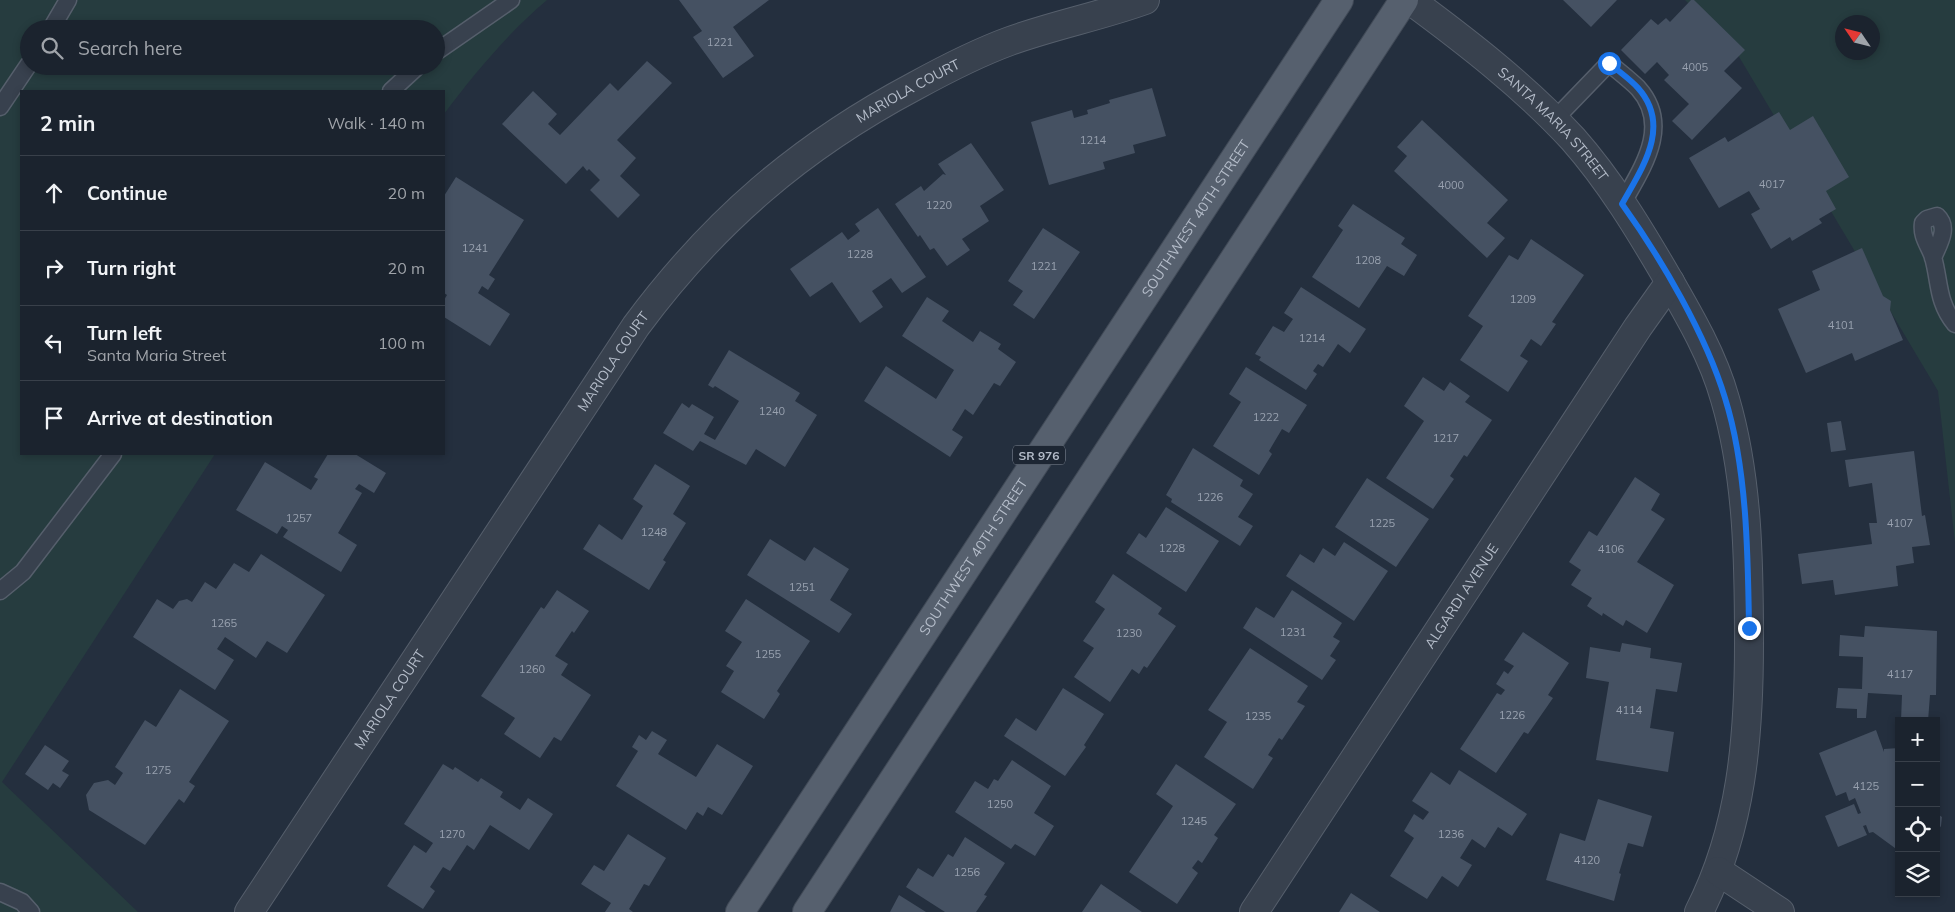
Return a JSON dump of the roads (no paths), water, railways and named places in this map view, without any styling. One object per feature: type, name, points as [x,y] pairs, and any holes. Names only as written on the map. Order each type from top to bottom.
[{"type":"main road","name":"SOUTHWEST 40TH STREET","points":[[740,912],[1339,0]]},
{"type":"main road","points":[[807,912],[1404,0]]},
{"type":"street","name":"MARIOLA COURT","points":[[249,912],[636,326],[679,271],[715,232],[752,197],[797,161],[884,102],[975,55],[1011,40],[1145,0]]},
{"type":"street","name":"SANTA MARIA STREET","points":[[1410,0],[1459,37],[1554,120],[1595,167],[1622,204],[1670,282],[1710,361],[1726,400],[1735,440],[1746,528],[1749,677],[1744,764],[1734,817],[1718,871],[1699,912]]},
{"type":"street","name":"ALGARDI AVENUE","points":[[1254,912],[1638,327],[1670,282]]},
{"type":"street","points":[[1718,871],[1780,912]]},
{"type":"lane","points":[[56,20],[68,0]]},
{"type":"lane","points":[[445,46],[511,0]]},
{"type":"lane","points":[[1554,120],[1609,63],[1638,88],[1648,103],[1654,121],[1654,139],[1648,158],[1622,204]]},
{"type":"lane","points":[[0,107],[22,75]]},
{"type":"lane","points":[[392,90],[408,75]]},
{"type":"lane","points":[[1933,258],[1938,291],[1946,310],[1955,324]]},
{"type":"lane","points":[[0,592],[24,572],[112,455]]},
{"type":"lane","points":[[0,892],[22,902],[31,912]]}]
